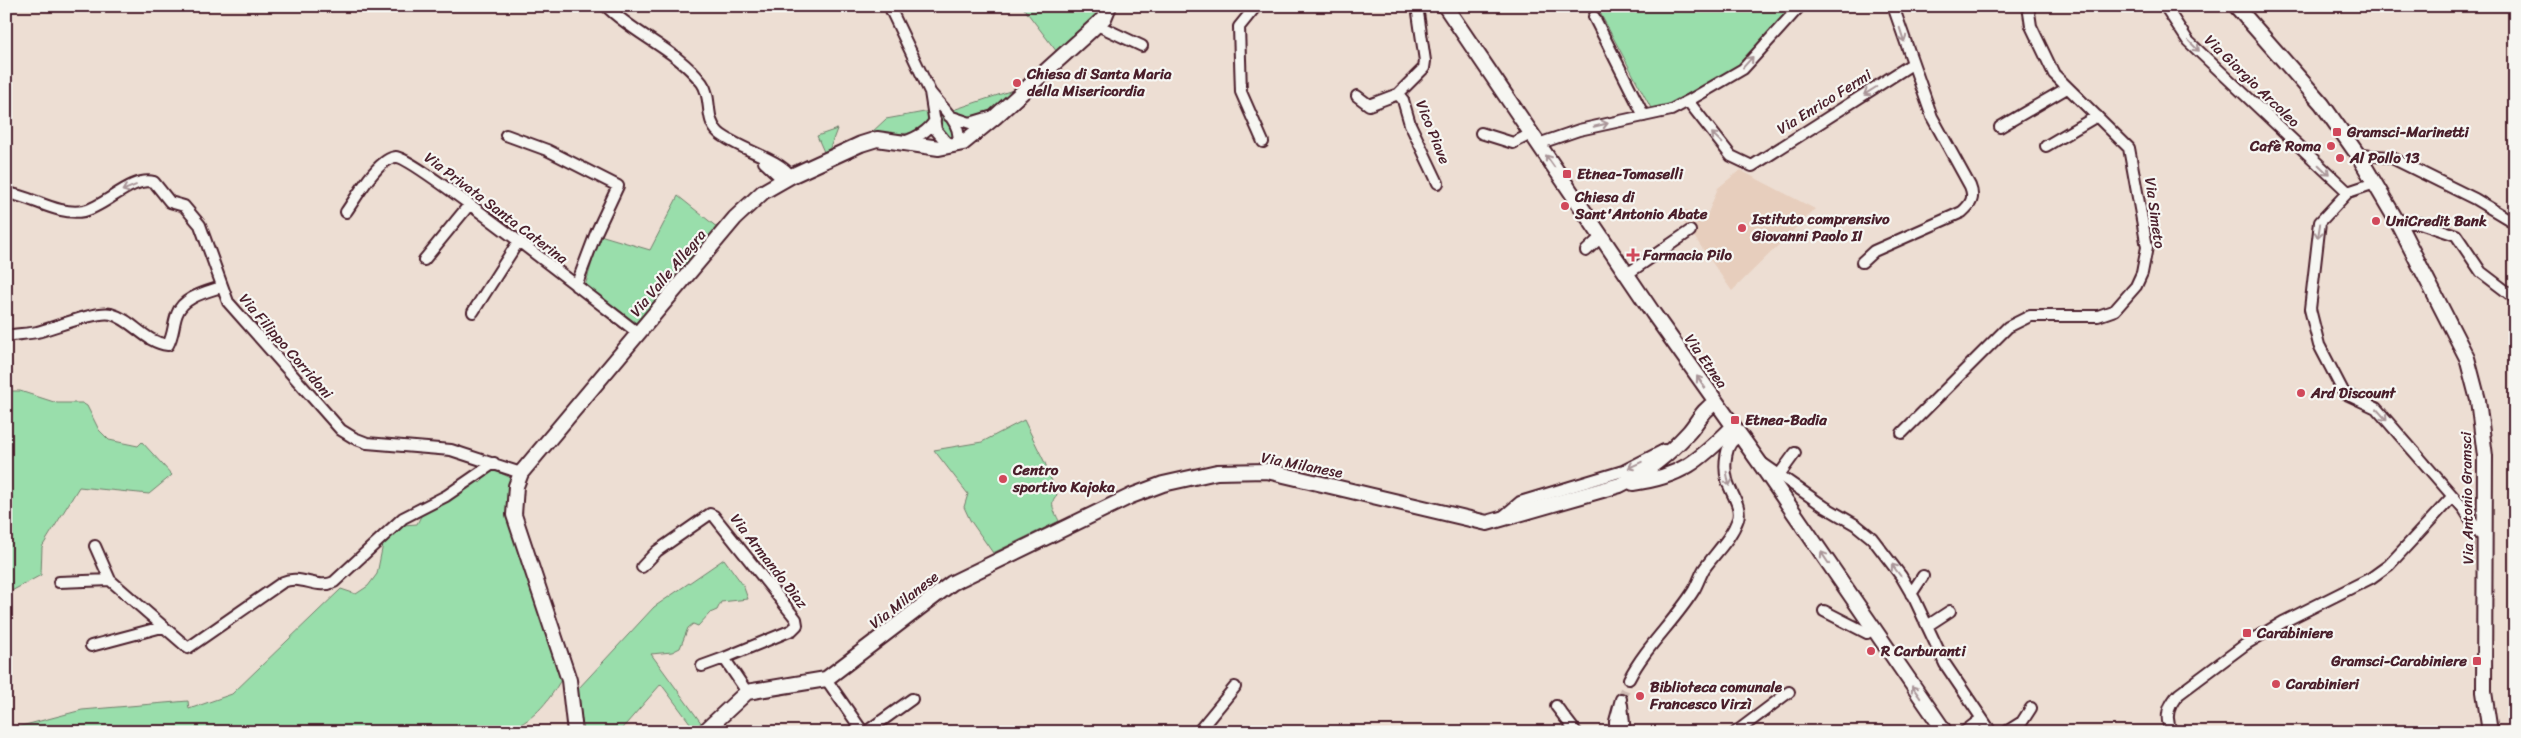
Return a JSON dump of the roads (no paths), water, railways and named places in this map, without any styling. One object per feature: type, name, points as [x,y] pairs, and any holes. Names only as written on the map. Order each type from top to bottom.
[{"type":"main road","name":"Via Valle Allegra","points":[[575,732],[569,680],[514,515],[516,486],[521,473],[736,218],[763,192],[786,179],[877,139],[929,148],[956,146],[972,136],[1000,113],[1097,25],[1104,18],[1109,6]]},
{"type":"main road","name":"Via Etnea","points":[[1445,6],[1715,403],[1730,438],[1759,462],[1945,732]]},
{"type":"main road","name":"Via Antonio Gramsci","points":[[2236,6],[2322,104],[2358,155],[2398,223],[2460,343],[2474,382],[2485,456],[2484,692],[2490,732]]},
{"type":"main road","name":"Via Milanese","points":[[747,692],[826,679],[864,652],[928,599],[952,583],[1131,496],[1192,476],[1217,472],[1267,471],[1477,522],[1497,521],[1620,485],[1647,471],[1678,443],[1692,428],[1702,413],[1715,403]]},
{"type":"main road","points":[[1620,485],[1642,482],[1682,470],[1694,464],[1730,438]]},
{"type":"main road","points":[[704,732],[747,692]]},
{"type":"street","points":[[606,6],[676,57],[705,90],[711,121],[714,128],[720,134],[755,154],[786,179]]},
{"type":"street","points":[[898,6],[891,10],[930,92],[949,116],[958,132],[956,146],[946,142],[938,135],[930,92]]},
{"type":"street","points":[[1256,6],[1239,27],[1241,92],[1263,142]]},
{"type":"street","points":[[1357,96],[1369,105],[1398,94],[1424,68],[1425,61],[1417,6]]},
{"type":"street","points":[[1481,133],[1513,143],[1672,110],[1742,69],[1800,6]]},
{"type":"street","points":[[1862,262],[1874,250],[1962,212],[1973,198],[1970,186],[1932,117],[1893,6]]},
{"type":"street","name":"Via Simeto","points":[[1902,433],[2008,327],[2030,316],[2105,315],[2115,310],[2136,286],[2142,273],[2147,247],[2132,156],[2122,140],[2068,88],[2047,63],[2031,26],[2028,6]]},
{"type":"street","name":"Via Giorgio Arcoleo","points":[[2165,6],[2188,42],[2348,192]]},
{"type":"street","points":[[1594,17],[1644,116]]},
{"type":"street","points":[[1097,25],[1142,46]]},
{"type":"street","name":"Via Enrico Fermi","points":[[1688,101],[1731,156],[1752,166],[1912,64]]},
{"type":"street","points":[[2000,128],[2068,88]]},
{"type":"street","name":"Vico Piave","points":[[1398,94],[1403,100],[1410,124],[1438,182]]},
{"type":"street","points":[[949,116],[970,123],[1000,113]]},
{"type":"street","points":[[2046,146],[2097,116]]},
{"type":"street","points":[[904,143],[922,134],[931,126],[934,120]]},
{"type":"street","points":[[506,134],[547,150],[618,186],[596,233],[576,286]]},
{"type":"street","points":[[2358,155],[2390,157],[2475,199],[2510,220]]},
{"type":"street","name":"Via Privata Santa Caterina","points":[[346,212],[382,163],[394,157],[402,157],[469,205],[638,334]]},
{"type":"street","name":"Via Filippo Corridoni","points":[[6,193],[72,212],[85,211],[97,206],[115,193],[149,181],[154,182],[170,202],[184,206],[204,233],[220,287],[233,309],[341,430],[368,443],[451,450],[521,473]]},
{"type":"street","points":[[2375,183],[2348,192],[2320,222],[2310,309],[2319,346],[2344,393],[2376,408],[2464,509],[2480,534],[2486,536]]},
{"type":"street","points":[[424,260],[469,205]]},
{"type":"street","points":[[2398,223],[2420,222],[2456,235],[2482,272],[2515,298]]},
{"type":"street","points":[[1627,274],[1690,231]]},
{"type":"street","points":[[1586,251],[1602,236]]},
{"type":"street","points":[[473,312],[518,242]]},
{"type":"street","points":[[6,336],[36,332],[110,313],[127,321],[145,336],[159,344],[168,345],[172,336],[176,314],[184,304],[220,287]]},
{"type":"street","points":[[1629,679],[1694,590],[1703,570],[1724,544],[1739,518],[1738,505],[1726,477],[1730,438]]},
{"type":"street","points":[[1497,521],[1520,502],[1623,471],[1678,443]]},
{"type":"street","points":[[1780,475],[1795,453]]},
{"type":"street","points":[[1759,462],[1825,507],[1856,525],[1872,538],[1911,594],[1945,664],[1981,719],[1992,732]]},
{"type":"street","points":[[95,546],[110,580],[162,627],[184,651],[283,582],[294,578],[325,585],[334,582],[403,518],[446,496],[494,463]]},
{"type":"street","points":[[2172,732],[2168,723],[2168,712],[2179,694],[2254,639],[2371,578],[2389,565],[2452,497]]},
{"type":"street","name":"Via Armando Diaz","points":[[642,567],[657,551],[710,514],[714,516],[796,619],[797,625],[792,630],[724,658]]},
{"type":"street","points":[[1911,594],[1923,576]]},
{"type":"street","points":[[59,582],[110,580]]},
{"type":"street","points":[[1824,611],[1867,633],[1873,629]]},
{"type":"street","points":[[1927,626],[1950,611]]},
{"type":"street","points":[[91,646],[162,627]]},
{"type":"street","points":[[702,666],[724,658],[747,692]]},
{"type":"street","points":[[826,679],[864,732],[912,699]]},
{"type":"street","points":[[1198,732],[1236,688]]},
{"type":"street","points":[[1736,732],[1789,692]]},
{"type":"street","points":[[1615,732],[1615,721],[1621,699],[1625,732]]},
{"type":"street","points":[[1556,706],[1576,732]]},
{"type":"street","points":[[2006,732],[2022,722],[2031,708]]},
{"type":"street","points":[[1964,732],[1981,719]]},
{"type":"tunnel","points":[[1621,699],[1629,679]]},
{"type":"place","name":"Chiesa di Santa Maria della Misericordia","points":[[1017,83]]},
{"type":"place","name":"Gramsci-Marinetti","points":[[2337,132]]},
{"type":"place","name":"Cafè Roma","points":[[2331,146]]},
{"type":"place","name":"Al Pollo 13","points":[[2340,158]]},
{"type":"place","name":"Etnea-Tomaselli","points":[[1567,174]]},
{"type":"place","name":"Chiesa di Sant'Antonio Abate","points":[[1565,206]]},
{"type":"place","name":"UniCredit Bank","points":[[2376,221]]},
{"type":"place","name":"Istituto comprensivo Giovanni Paolo II","points":[[1742,228]]},
{"type":"place","name":"Farmacia Pilo","points":[[1633,255]]},
{"type":"place","name":"Ard Discount","points":[[2301,393]]},
{"type":"place","name":"Etnea-Badia","points":[[1735,420]]},
{"type":"place","name":"Centro sportivo Kajoka","points":[[1003,479]]},
{"type":"place","name":"Carabiniere","points":[[2247,633]]},
{"type":"place","name":"R Carburanti","points":[[1871,651]]},
{"type":"place","name":"Gramsci-Carabiniere","points":[[2477,661]]},
{"type":"place","name":"Carabinieri","points":[[2276,684]]},
{"type":"place","name":"Biblioteca comunale Francesco Virzì","points":[[1640,696]]}]
